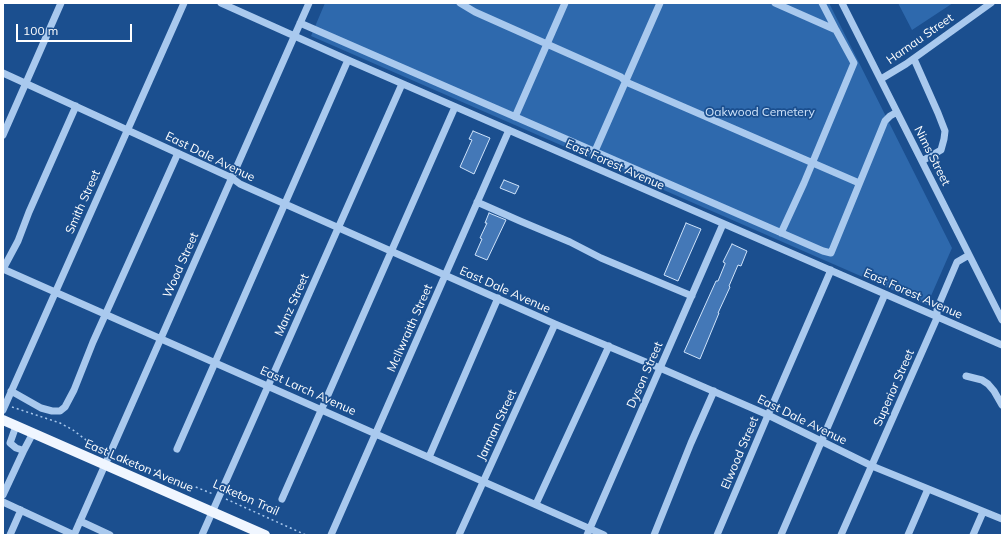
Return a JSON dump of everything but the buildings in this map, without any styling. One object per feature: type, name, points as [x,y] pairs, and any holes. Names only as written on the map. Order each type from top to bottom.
[{"type":"main road","name":"East Laketon Avenue","points":[[3,420],[265,535]]},
{"type":"street","points":[[3,134],[61,3]]},
{"type":"street","name":"Smith Street","points":[[4,407],[184,3]]},
{"type":"street","name":"East Forest Avenue","points":[[221,3],[402,84],[1002,345]]},
{"type":"street","name":"Wood Street","points":[[74,535],[309,3]]},
{"type":"street","points":[[460,3],[475,12],[621,77],[626,82],[859,183]]},
{"type":"street","points":[[515,117],[565,3]]},
{"type":"street","points":[[595,151],[660,3]]},
{"type":"street","points":[[775,3],[836,30]]},
{"type":"street","points":[[781,233],[854,63],[822,3]]},
{"type":"street","name":"Nims Street","points":[[842,3],[1002,320]]},
{"type":"street","name":"Harnau Street","points":[[881,79],[914,58],[991,3]]},
{"type":"street","points":[[300,23],[823,252],[831,252],[885,121],[897,112]]},
{"type":"street","points":[[914,58],[945,131],[941,150],[922,161]]},
{"type":"street","points":[[177,449],[348,60]]},
{"type":"street","name":"East Dale Avenue","points":[[3,73],[232,178],[240,184],[556,324],[768,415],[872,466],[1002,519]]},
{"type":"street","name":"Manz Street","points":[[202,535],[402,84]]},
{"type":"street","points":[[4,271],[76,106]]},
{"type":"street","points":[[282,499],[455,107]]},
{"type":"street","name":"McIlwraith Street","points":[[331,535],[509,130]]},
{"type":"street","points":[[11,391],[40,408],[60,411],[65,407],[74,390],[93,342],[178,153]]},
{"type":"street","points":[[477,202],[520,222],[570,242],[601,258],[692,296]]},
{"type":"street","name":"Dyson Street","points":[[588,532],[723,224]]},
{"type":"street","name":"Superior Street","points":[[841,535],[937,318],[937,310],[957,262],[969,255]]},
{"type":"street","name":"Elwood Street","points":[[717,535],[831,270]]},
{"type":"street","name":"East Larch Avenue","points":[[4,271],[215,362],[536,504],[588,532],[604,535]]},
{"type":"street","points":[[781,535],[885,294]]},
{"type":"street","points":[[429,457],[498,298]]},
{"type":"street","name":"Jarman Street","points":[[459,535],[556,324]]},
{"type":"street","points":[[536,504],[609,346]]},
{"type":"street","points":[[966,376],[982,380],[988,384],[1002,405]]},
{"type":"street","points":[[654,535],[690,444],[714,391]]},
{"type":"street","points":[[16,426],[10,443],[16,448],[24,450]]},
{"type":"street","points":[[3,495],[33,433]]},
{"type":"street","points":[[908,535],[928,489]]},
{"type":"street","points":[[3,502],[74,535]]},
{"type":"street","points":[[10,535],[21,510]]},
{"type":"street","points":[[973,535],[983,512]]},
{"type":"street","points":[[80,521],[110,535]]},
{"type":"path","name":"Laketon Trail","points":[[4,407],[60,424],[73,430],[94,446],[219,496],[306,535]]},
{"type":"green space","name":"Oakwood Cemetery","points":[[325,3],[829,3],[952,248],[927,305],[311,36]]},
{"type":"green space","points":[[898,3],[953,3],[912,30]]}]
